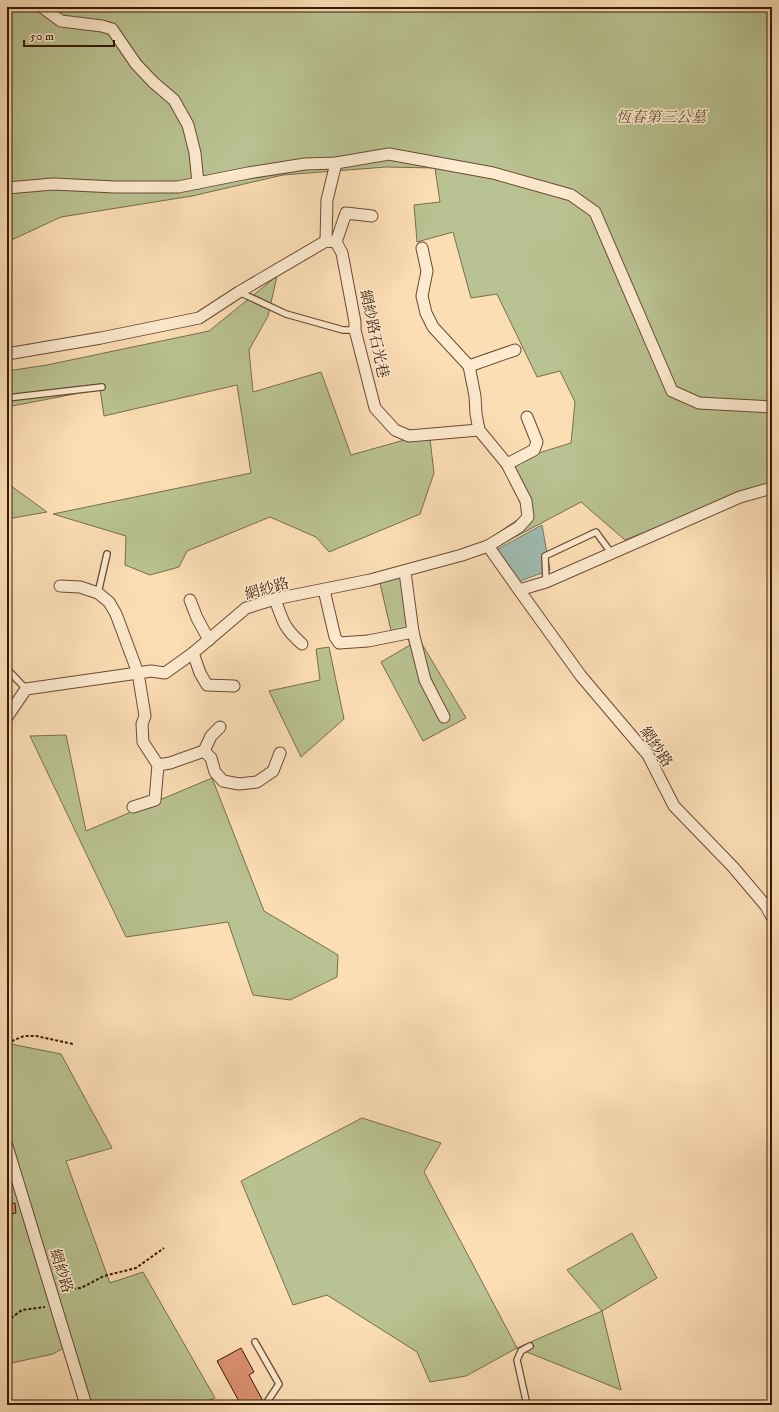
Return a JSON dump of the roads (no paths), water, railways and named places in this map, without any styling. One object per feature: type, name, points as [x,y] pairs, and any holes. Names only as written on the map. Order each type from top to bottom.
[{"type":"street","points":[[42,7],[61,21],[112,29],[136,64],[153,82],[174,100],[178,106],[188,125],[195,153],[198,183]]},
{"type":"street","points":[[7,188],[53,184],[115,187],[178,187],[248,173],[305,164],[336,163],[389,154],[493,173],[571,195],[595,212],[672,391],[699,403],[772,407]]},
{"type":"street","name":"網紗路石光巷","points":[[336,163],[327,200],[331,242],[342,253],[355,322],[355,330],[375,408],[395,430],[409,436],[479,430]]},
{"type":"street","points":[[7,354],[101,338],[199,318],[239,292],[331,242],[346,214],[372,216]]},
{"type":"street","points":[[422,248],[427,271],[422,296],[426,313],[433,326],[469,366],[475,396],[479,430],[507,464],[526,501],[528,517],[519,527],[488,546]]},
{"type":"street","points":[[469,366],[515,350]]},
{"type":"street","points":[[507,464],[534,450],[537,442],[527,417]]},
{"type":"street","points":[[519,590],[546,582],[740,497],[772,488]]},
{"type":"street","name":"網紗路","points":[[26,688],[151,671],[165,673],[193,653],[246,608],[275,600],[405,572],[488,546],[581,676],[648,755],[674,806],[733,867],[766,906],[772,917]]},
{"type":"street","points":[[405,572],[413,632],[425,680],[444,717]]},
{"type":"street","points":[[60,586],[80,587],[98,593],[109,602],[116,614],[138,673],[145,716],[142,724],[143,742],[158,765],[155,800],[133,807]]},
{"type":"street","points":[[324,590],[335,637],[339,643],[368,641],[413,632]]},
{"type":"street","points":[[190,600],[197,618],[209,640]]},
{"type":"street","points":[[275,600],[288,632],[302,644]]},
{"type":"street","points":[[193,653],[200,673],[207,685],[234,686]]},
{"type":"street","points":[[7,717],[26,688]]},
{"type":"street","points":[[158,765],[170,763],[204,751],[211,736],[220,727]]},
{"type":"street","points":[[204,751],[211,758],[215,772],[223,781],[239,784],[257,782],[273,771],[280,753]]},
{"type":"street","name":"網紗路","points":[[7,1146],[86,1405]]},
{"type":"lane","points":[[239,292],[286,314],[343,330],[355,330]]},
{"type":"lane","points":[[7,398],[102,387]]},
{"type":"lane","points":[[546,582],[545,556],[596,532],[612,554]]},
{"type":"lane","points":[[98,593],[107,554]]},
{"type":"lane","points":[[7,669],[26,688]]},
{"type":"lane","points":[[255,1342],[279,1384],[264,1405]]},
{"type":"lane","points":[[527,1405],[517,1360],[521,1351],[530,1346]]},
{"type":"park label","name":"恆春第三公墓","points":[[661,117]]}]
